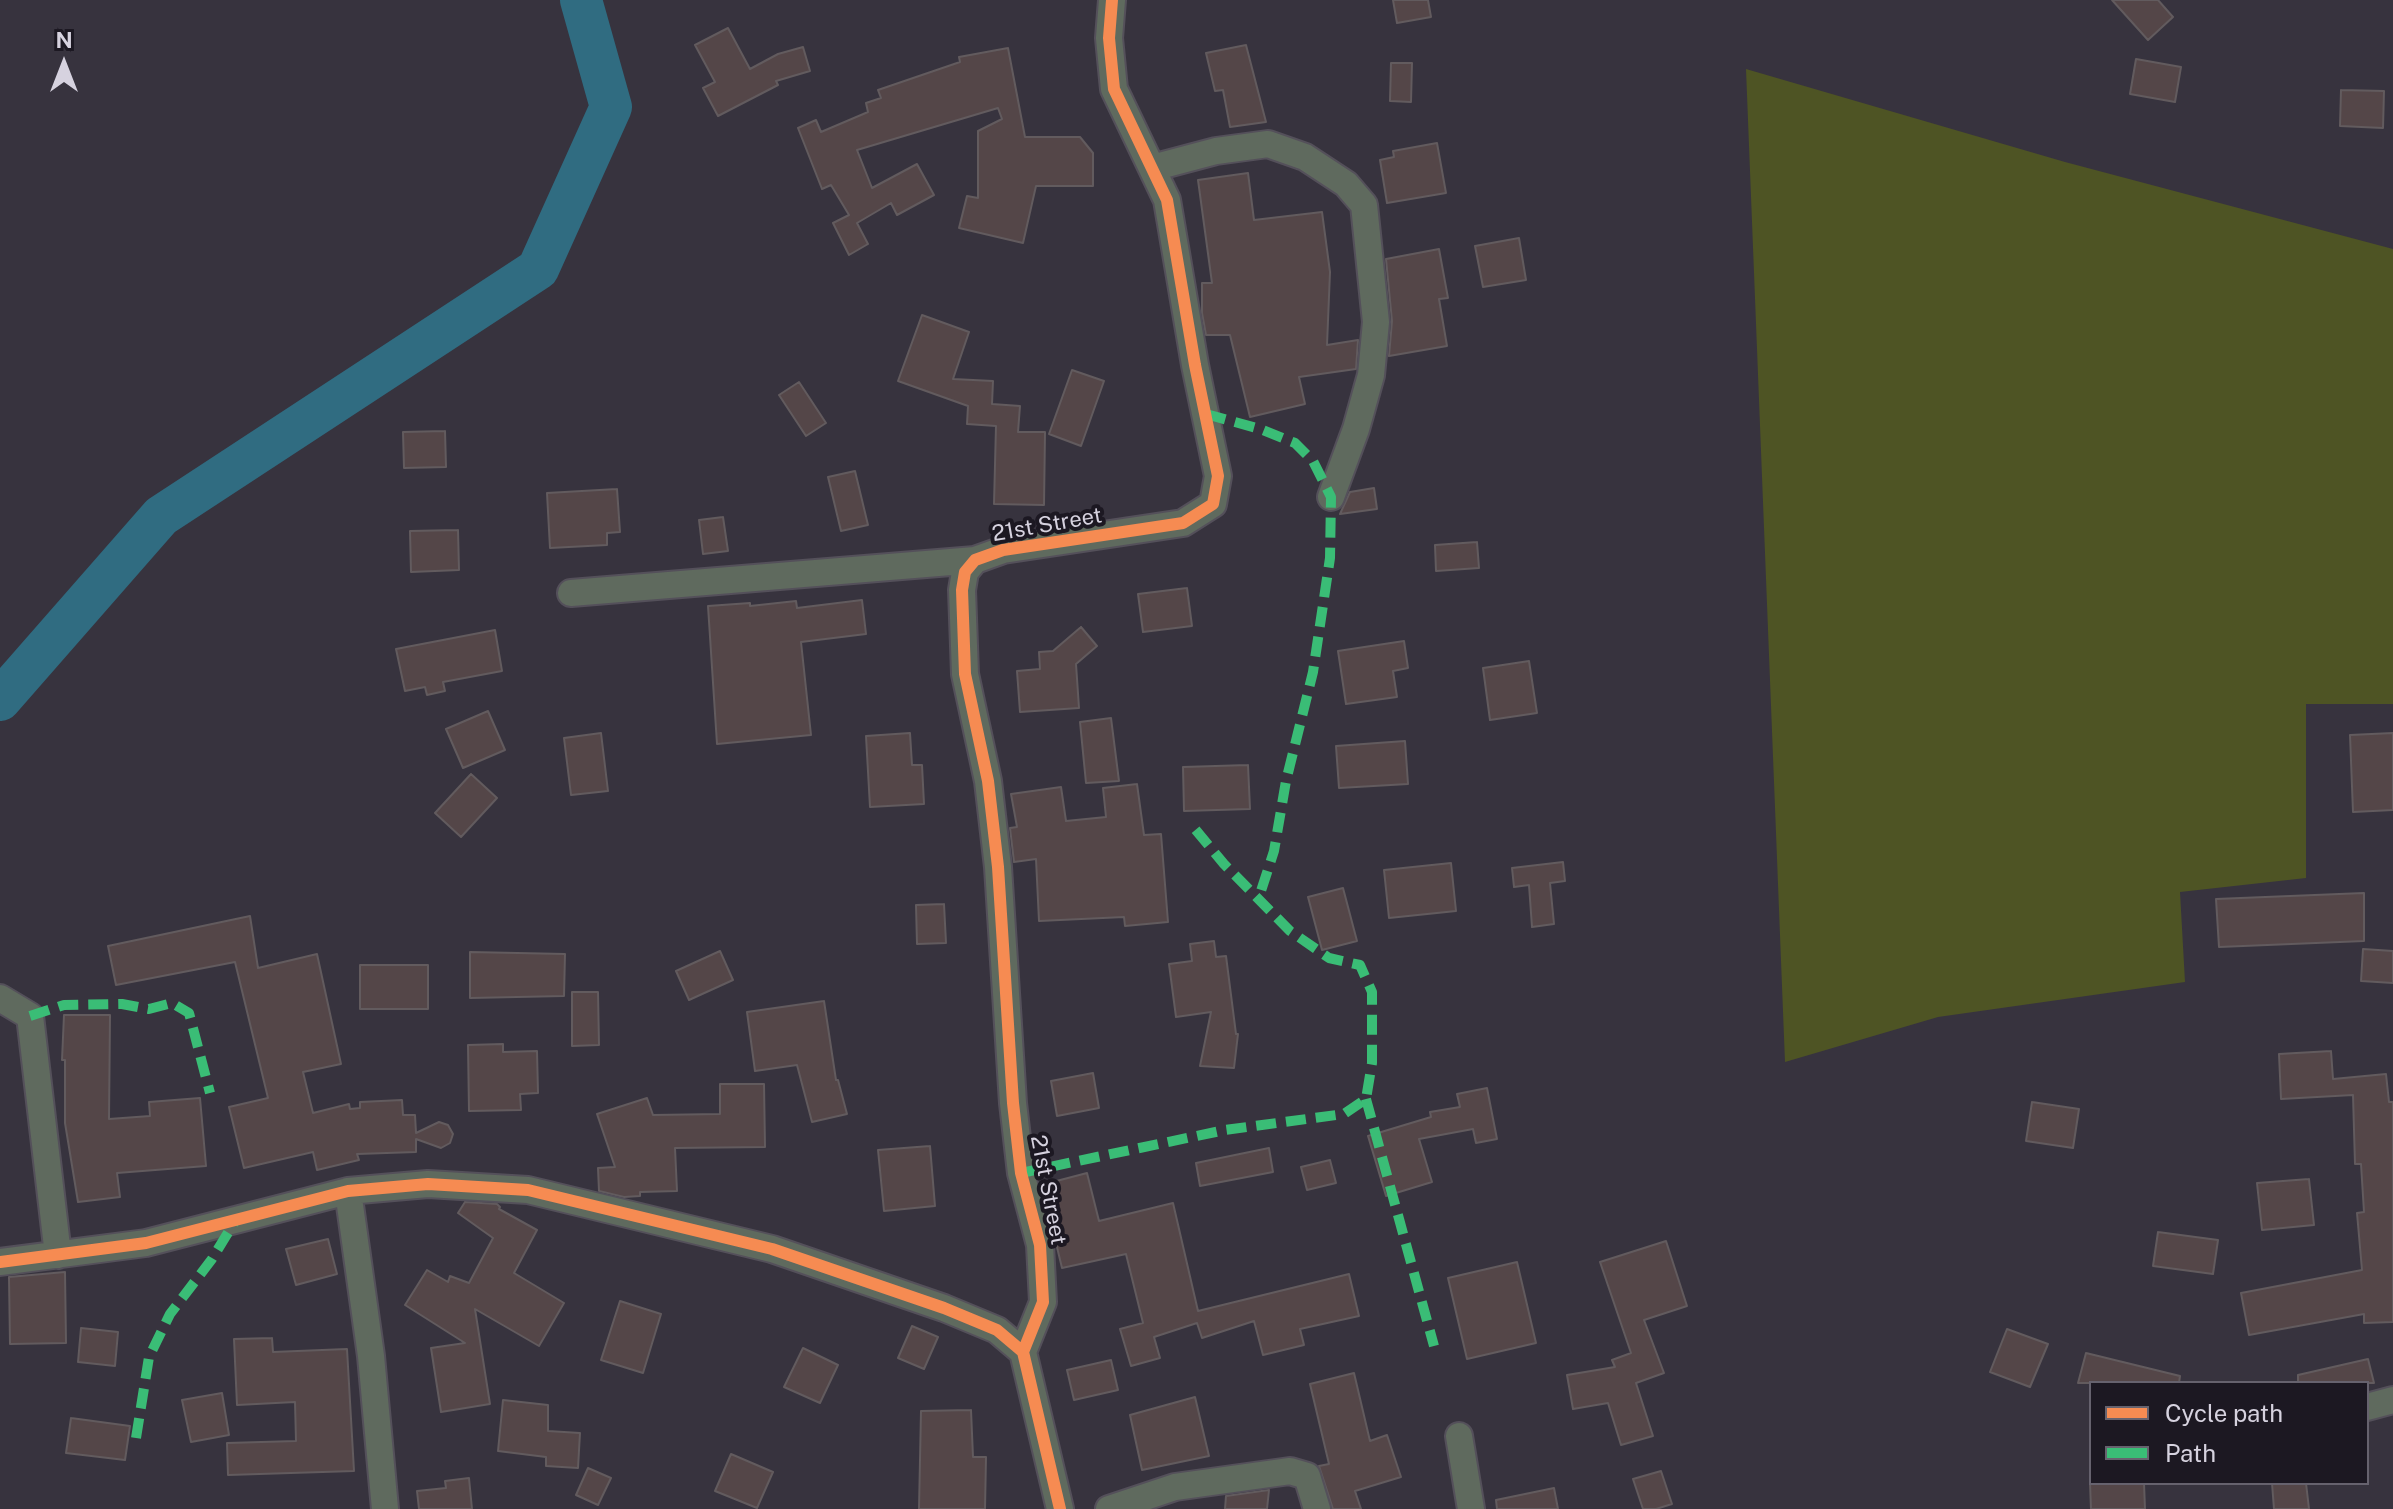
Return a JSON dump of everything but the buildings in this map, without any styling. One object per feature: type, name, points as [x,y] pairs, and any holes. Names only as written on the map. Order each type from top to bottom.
[{"type":"street","name":"21st Street","points":[[1023,1352],[1043,1302],[1040,1245],[1021,1173],[1013,1103],[998,867],[988,781],[965,674],[962,590],[965,572],[975,560],[1003,550],[1183,523],[1213,504],[1218,476],[1195,365],[1167,200],[1114,89],[1109,38],[1112,0]]},
{"type":"street","points":[[1152,168],[1216,151],[1268,144],[1305,157],[1346,184],[1364,205],[1376,322],[1371,375],[1356,429],[1331,497]]},
{"type":"street","points":[[571,593],[975,560]]},
{"type":"street","points":[[0,998],[30,1016],[58,1255]]},
{"type":"street","points":[[0,1262],[146,1243],[348,1191],[428,1184],[528,1190],[772,1249],[944,1308],[997,1330],[1023,1352],[1060,1509]]},
{"type":"street","points":[[348,1191],[371,1356],[385,1509]]},
{"type":"street","points":[[2369,1406],[2393,1400]]},
{"type":"street","points":[[1459,1436],[1471,1509]]},
{"type":"street","points":[[1109,1509],[1179,1498],[1290,1471],[1307,1476],[1317,1509]]},
{"type":"green space","points":[[1746,69],[2065,162],[2393,249],[2393,704],[2306,704],[2306,878],[2180,892],[2185,982],[1938,1017],[1785,1062]]},
{"type":"waterway","points":[[0,700],[161,516],[538,269],[611,107],[581,0]]},
{"type":"marked path","points":[[1206,414],[1260,429],[1295,443],[1313,461],[1331,497],[1330,558],[1313,672],[1286,781],[1274,851],[1259,897]]},
{"type":"marked path","points":[[1021,1173],[1225,1130],[1344,1114],[1366,1099],[1372,1063],[1372,992],[1360,965],[1329,958],[1290,931],[1224,864],[1195,829]]},
{"type":"marked path","points":[[30,1016],[64,1005],[122,1004],[149,1009],[172,1003],[189,1013],[210,1093]]},
{"type":"marked path","points":[[1366,1099],[1434,1346]]},
{"type":"marked path","points":[[136,1438],[149,1357],[170,1314],[212,1259],[235,1221]]},
{"type":"cycle path","points":[[1023,1352],[1043,1302],[1040,1245],[1021,1173],[1013,1103],[998,867],[988,781],[965,674],[962,590],[965,572],[975,560],[1003,550],[1183,523],[1213,504],[1218,476],[1195,365],[1167,200],[1114,89],[1109,38],[1112,0]]},
{"type":"cycle path","points":[[0,1262],[146,1243],[348,1191],[428,1184],[528,1190],[772,1249],[944,1308],[997,1330],[1023,1352],[1060,1509]]}]
